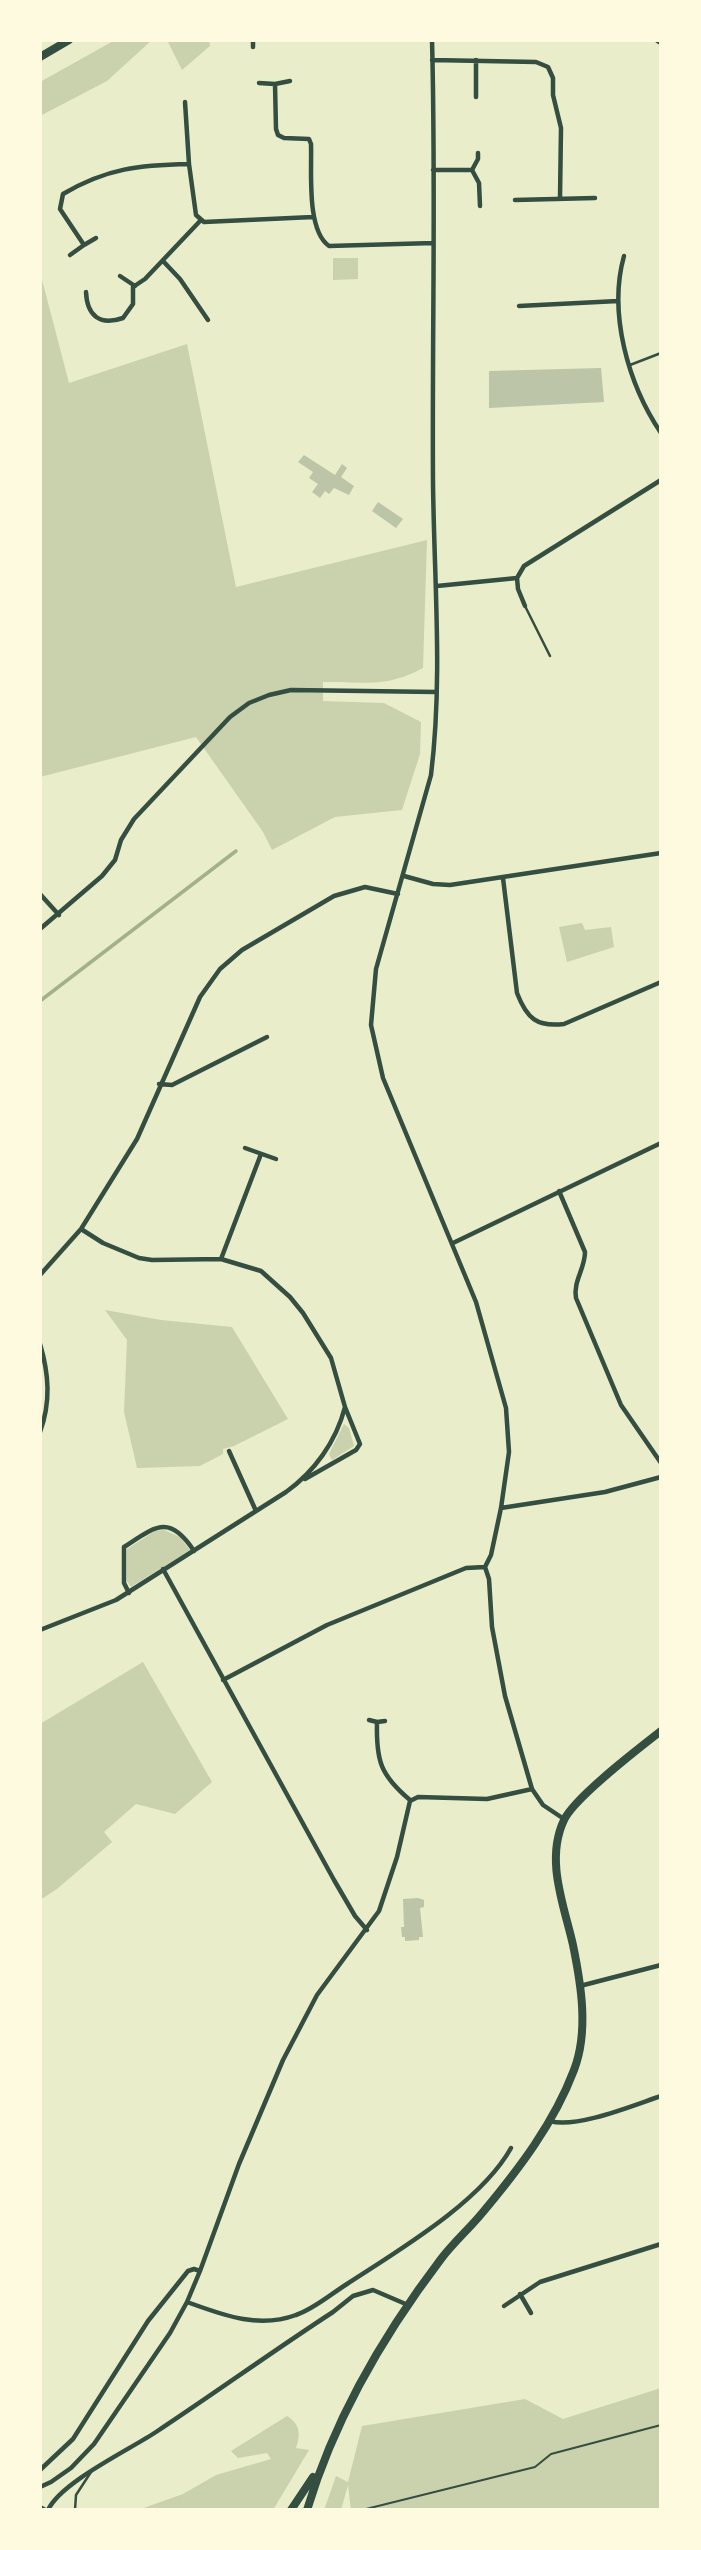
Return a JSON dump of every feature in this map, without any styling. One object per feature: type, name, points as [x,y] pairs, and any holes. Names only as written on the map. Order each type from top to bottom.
[{"type":"main road","points":[[40,57],[69,40]]},
{"type":"main road","points":[[291,2510],[319,2469],[373,2361],[409,2306],[442,2258],[517,2170],[550,2121],[574,2070],[581,2045],[583,2022],[573,1946],[556,1872],[556,1857],[564,1820],[601,1781],[661,1731]]},
{"type":"main road","points":[[307,2510],[319,2469]]},
{"type":"street","points":[[253,40],[253,47]]},
{"type":"street","points":[[432,40],[433,478],[437,586],[435,743],[431,775],[376,969],[372,1035],[383,1078],[476,1302],[506,1408],[509,1452],[501,1508],[491,1555],[485,1567],[489,1579],[492,1628],[503,1685],[532,1789],[542,1805],[564,1820]]},
{"type":"street","points":[[432,60],[536,62],[543,64],[551,72],[561,136],[560,198]]},
{"type":"street","points":[[476,60],[476,97]]},
{"type":"street","points":[[259,83],[289,81]]},
{"type":"street","points":[[275,84],[278,135],[284,138],[309,139],[311,144],[313,217],[323,242],[329,246],[433,243]]},
{"type":"street","points":[[185,102],[196,215],[201,220],[209,223],[313,217]]},
{"type":"street","points":[[472,170],[478,153]]},
{"type":"street","points":[[84,245],[60,209],[63,194],[89,180],[136,166],[190,164]]},
{"type":"street","points":[[433,170],[472,170]]},
{"type":"street","points":[[472,170],[479,183],[480,206]]},
{"type":"street","points":[[515,200],[595,198]]},
{"type":"street","points":[[86,292],[86,304],[91,312],[102,320],[115,321],[123,318],[133,304],[135,286],[163,261],[201,220]]},
{"type":"street","points":[[70,254],[96,237]]},
{"type":"street","points":[[624,256],[619,273],[618,301],[622,335],[638,392],[661,433]]},
{"type":"street","points":[[163,261],[180,279],[208,320]]},
{"type":"street","points":[[120,276],[135,286]]},
{"type":"street","points":[[519,306],[618,301]]},
{"type":"street","points":[[525,606],[517,578],[524,566],[661,480]]},
{"type":"street","points":[[437,586],[517,578]]},
{"type":"street","points":[[40,929],[102,877],[115,860],[121,840],[134,819],[212,734],[248,704],[291,690],[436,692]]},
{"type":"street","points":[[404,876],[433,884],[450,885],[660,853],[661,863]]},
{"type":"street","points":[[503,878],[517,993],[523,1009],[537,1022],[564,1024],[661,982]]},
{"type":"street","points":[[40,1275],[81,1229],[137,1139],[159,1084],[200,997],[220,969],[242,950],[323,903],[355,888],[377,888],[398,894]]},
{"type":"street","points":[[40,894],[59,915]]},
{"type":"street","points":[[159,1084],[172,1084],[267,1037]]},
{"type":"street","points":[[453,1243],[661,1143]]},
{"type":"street","points":[[245,1148],[276,1159]]},
{"type":"street","points":[[221,1259],[261,1154]]},
{"type":"street","points":[[559,1191],[585,1252],[585,1261],[574,1288],[576,1297],[621,1405],[661,1463]]},
{"type":"street","points":[[40,1630],[130,1593],[304,1479],[359,1448],[331,1358],[303,1313],[290,1297],[261,1271],[221,1259],[139,1258],[103,1243],[81,1229]]},
{"type":"street","points":[[40,1344],[49,1390],[45,1419],[40,1432]]},
{"type":"street","points":[[304,1479],[327,1448],[345,1407]]},
{"type":"street","points":[[229,1451],[256,1511]]},
{"type":"street","points":[[501,1508],[605,1492],[661,1477]]},
{"type":"street","points":[[130,1593],[124,1583],[122,1555],[124,1547],[130,1542],[155,1526],[165,1526],[184,1536],[194,1551]]},
{"type":"street","points":[[223,1680],[327,1625],[466,1568],[485,1567]]},
{"type":"street","points":[[163,1569],[355,1916],[367,1930]]},
{"type":"street","points":[[369,1720],[385,1721]]},
{"type":"street","points":[[377,1722],[378,1757],[384,1775],[410,1801]]},
{"type":"street","points":[[40,2487],[71,2468],[94,2444],[170,2333],[187,2302],[201,2271],[239,2164],[283,2060],[317,1996],[379,1911],[390,1883],[410,1801],[418,1797],[487,1799],[532,1789]]},
{"type":"street","points":[[579,1987],[661,1965]]},
{"type":"street","points":[[550,2121],[560,2124],[575,2122],[661,2096]]},
{"type":"street","points":[[187,2302],[242,2321],[296,2316],[447,2215],[481,2187],[503,2163],[511,2148]]},
{"type":"street","points":[[504,2306],[540,2282],[661,2244]]},
{"type":"street","points":[[40,2470],[73,2439],[148,2321],[188,2271],[201,2271]]},
{"type":"street","points":[[40,2507],[47,2510],[60,2494],[92,2471],[166,2426],[357,2294],[368,2290],[380,2291],[409,2306]]},
{"type":"street","points":[[520,2294],[531,2313]]},
{"type":"lane","points":[[630,365],[661,353]]},
{"type":"lane","points":[[525,606],[550,656]]},
{"type":"lane","points":[[75,2510],[76,2495],[92,2471]]},
{"type":"path","points":[[362,2510],[535,2467],[551,2454],[661,2425]]},
{"type":"green space","points":[[115,40],[152,40],[107,81],[40,116],[40,82]]},
{"type":"green space","points":[[167,40],[209,40],[210,46],[182,70]]},
{"type":"green space","points":[[333,258],[358,258],[358,279],[333,280]]},
{"type":"green space","points":[[40,272],[69,383],[187,344],[236,587],[427,540],[423,668],[385,681],[323,682],[323,701],[384,703],[421,722],[420,754],[402,810],[335,817],[272,850],[263,832],[196,737],[40,777]]},
{"type":"green space","points":[[582,923],[585,930],[611,927],[614,947],[567,962],[559,927]]},
{"type":"green space","points":[[105,1310],[161,1320],[232,1327],[288,1419],[223,1449],[223,1454],[200,1466],[137,1468],[124,1412],[127,1340]]},
{"type":"green space","points":[[344,1424],[349,1428],[354,1446],[332,1460],[329,1454]]},
{"type":"green space","points":[[164,1530],[180,1537],[190,1550],[131,1587],[127,1581],[127,1549],[155,1531]]},
{"type":"green space","points":[[143,1662],[212,1782],[175,1814],[136,1804],[104,1832],[112,1842],[40,1900],[40,1724]]},
{"type":"green space","points":[[661,2388],[661,2510],[351,2510],[348,2485],[341,2510],[324,2510],[336,2476],[348,2482],[362,2426],[525,2399],[563,2419]]},
{"type":"green space","points":[[287,2416],[295,2422],[298,2430],[296,2448],[309,2450],[273,2510],[138,2510],[183,2494],[216,2475],[271,2459],[267,2453],[238,2458],[231,2451]]},
{"type":"building","points":[[601,368],[604,402],[489,408],[489,371]]},
{"type":"building","points":[[304,455],[335,475],[342,464],[347,468],[341,477],[354,486],[349,495],[334,488],[329,494],[325,491],[320,498],[312,492],[318,484],[309,478],[313,472],[298,462]]},
{"type":"building","points":[[378,502],[403,519],[396,528],[372,511]]},
{"type":"building","points":[[403,1899],[424,1900],[424,1907],[420,1908],[423,1937],[405,1941],[401,1927],[404,1927]]},
{"type":"waterway","points":[[40,1001],[236,851]]}]
